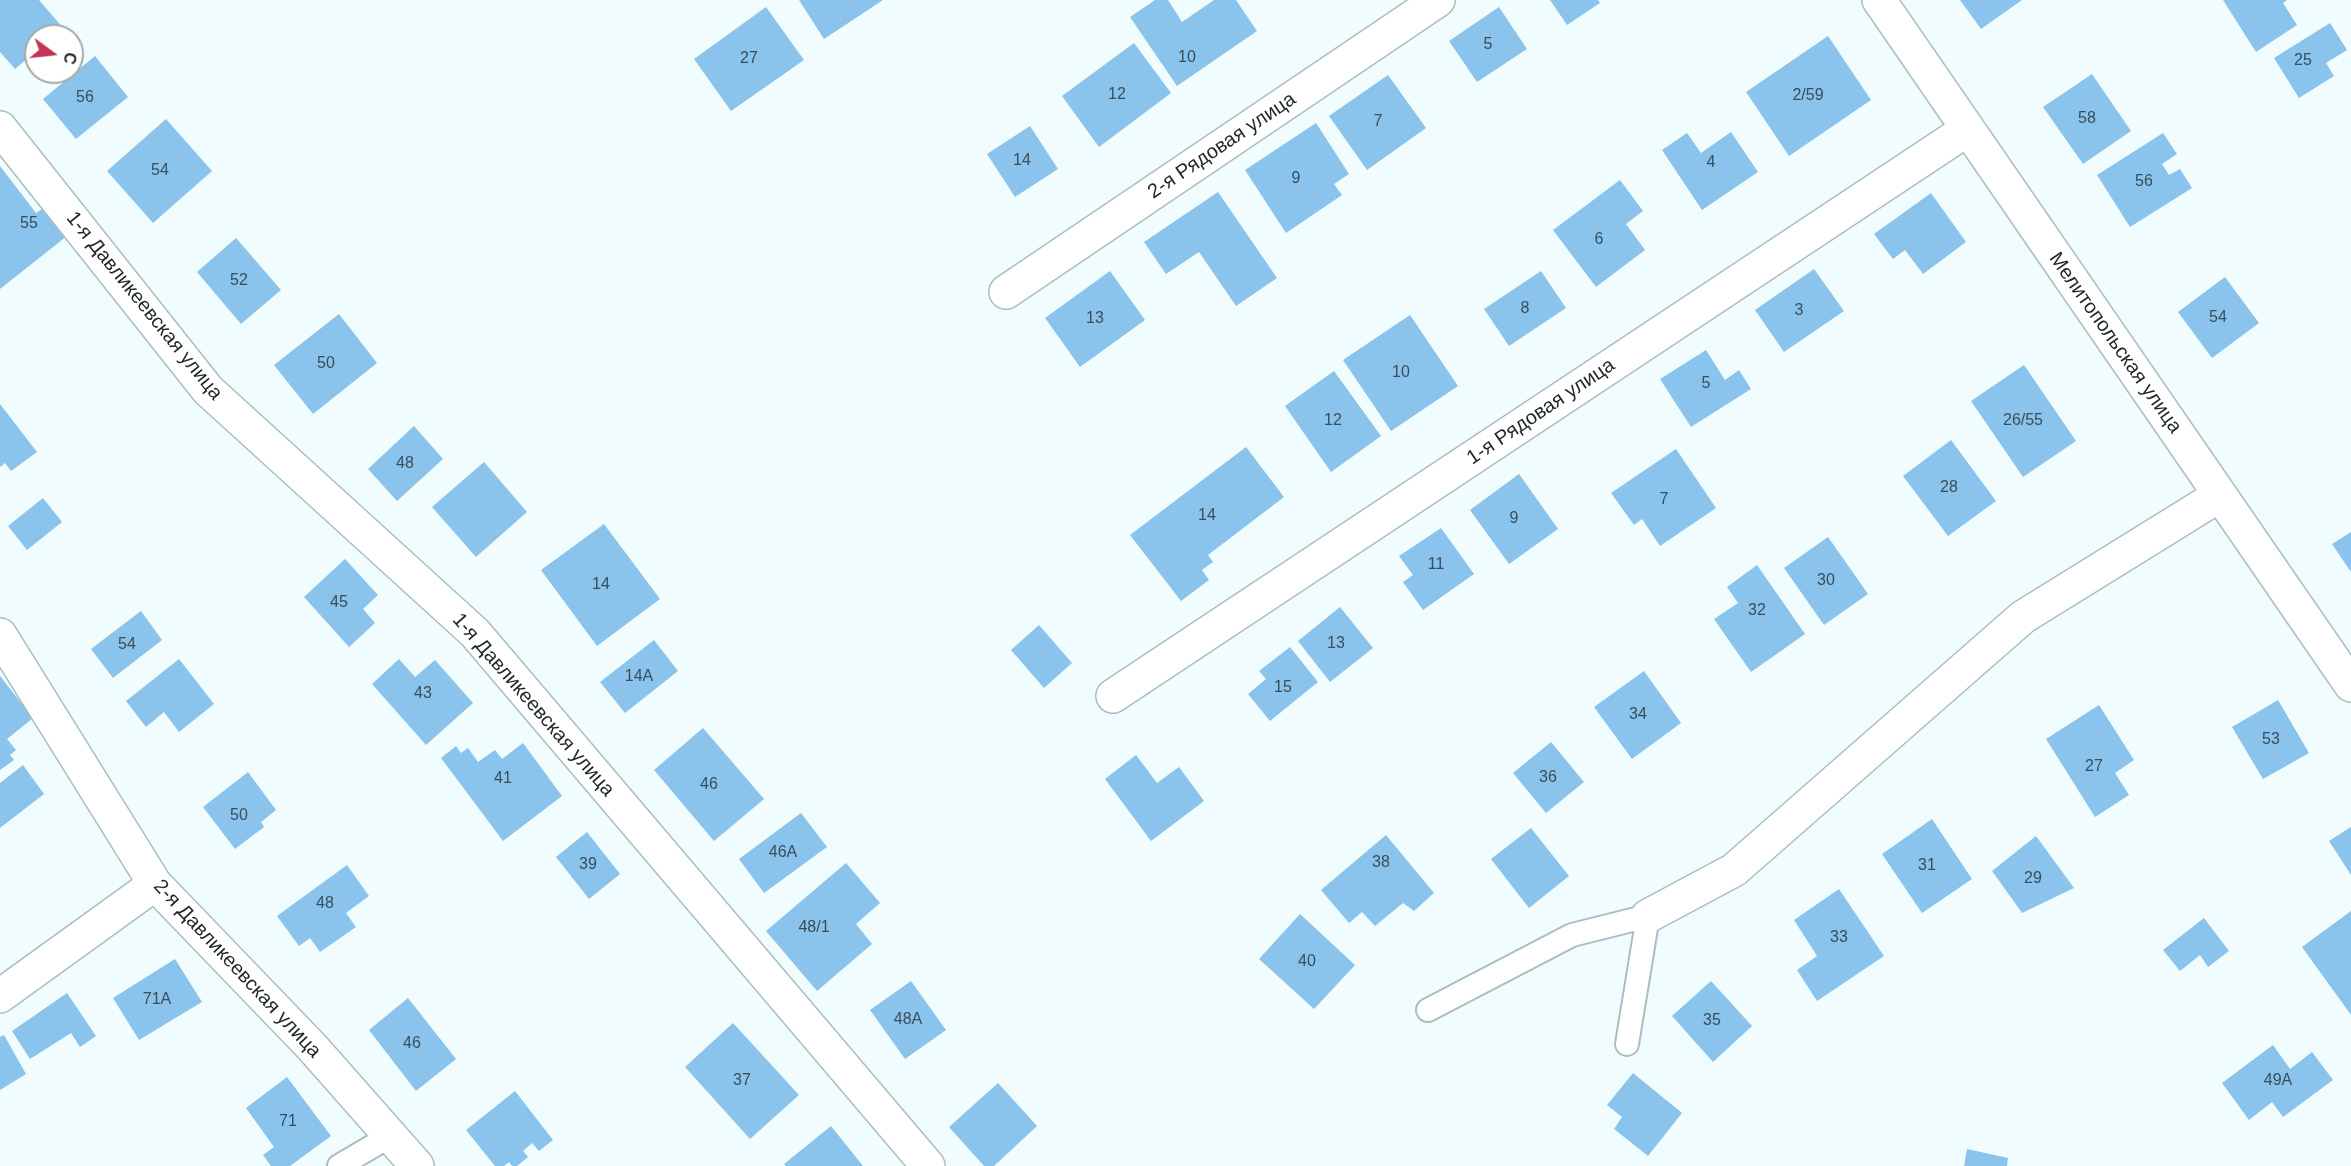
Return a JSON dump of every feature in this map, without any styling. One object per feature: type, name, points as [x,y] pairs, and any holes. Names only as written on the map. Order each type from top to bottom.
[{"type":"street","name":"2-я Рядовая улица","points":[[1006,292],[1438,0]]},
{"type":"street","name":"Мелитопольская улица","points":[[1879,0],[2351,685]]},
{"type":"street","name":"1-я Давликеевская улица","points":[[0,128],[208,390],[475,633],[928,1166]]},
{"type":"street","name":"1-я Рядовая улица","points":[[1113,696],[1968,129]]},
{"type":"street","points":[[1648,916],[1734,870],[2023,617],[2220,495]]},
{"type":"street","name":"2-я Давликеевская улица","points":[[0,635],[155,884],[312,1047],[417,1166]]},
{"type":"street","points":[[0,996],[155,884]]},
{"type":"lane","points":[[1428,1010],[1572,935],[1648,916],[1627,1044]]},
{"type":"lane","points":[[339,1166],[390,1136]]},
{"type":"building","points":[[0,0],[39,0],[60,24],[24,24],[24,61],[15,69],[0,52]]},
{"type":"building","points":[[799,0],[883,0],[824,39]]},
{"type":"building","points":[[1155,0],[1168,0],[1182,22],[1214,0],[1236,0],[1257,31],[1177,86],[1130,17]]},
{"type":"building","points":[[1550,0],[1598,0],[1600,3],[1567,25]]},
{"type":"building","points":[[1960,0],[2022,0],[1981,29]]},
{"type":"building","points":[[2223,0],[2287,0],[2283,3],[2297,25],[2256,52]]},
{"type":"building","points":[[766,7],[804,60],[731,111],[694,59]]},
{"type":"building","points":[[1499,7],[1527,49],[1477,82],[1449,41]]},
{"type":"building","points":[[2330,23],[2347,50],[2326,63],[2334,76],[2299,98],[2274,58]]},
{"type":"building","points":[[1828,36],[1871,100],[1789,156],[1746,92]]},
{"type":"building","points":[[1134,43],[1171,93],[1099,147],[1062,96]]},
{"type":"building","points":[[95,56],[128,97],[76,139],[43,99],[61,84],[84,84],[84,65]]},
{"type":"building","points":[[2092,74],[2131,131],[2083,164],[2043,107]]},
{"type":"building","points":[[1388,75],[1426,128],[1367,170],[1329,116]]},
{"type":"building","points":[[166,119],[212,171],[153,223],[107,171]]},
{"type":"building","points":[[1316,123],[1349,174],[1334,184],[1342,195],[1286,233],[1245,170]]},
{"type":"building","points":[[1030,126],[1058,169],[1015,197],[987,154]]},
{"type":"building","points":[[1731,132],[1758,172],[1702,210],[1662,150],[1687,133],[1701,153]]},
{"type":"building","points":[[2163,133],[2177,154],[2162,164],[2169,175],[2180,169],[2192,188],[2130,227],[2097,175]]},
{"type":"building","points":[[0,166],[36,213],[45,207],[67,236],[0,289]]},
{"type":"building","points":[[1620,180],[1643,211],[1626,224],[1645,250],[1596,287],[1553,230]]},
{"type":"building","points":[[1218,192],[1277,278],[1236,306],[1199,252],[1166,274],[1144,242]]},
{"type":"building","points":[[1931,193],[1966,242],[1923,274],[1905,250],[1893,259],[1874,234]]},
{"type":"building","points":[[236,238],[281,290],[241,324],[197,272]]},
{"type":"building","points":[[1814,269],[1844,311],[1784,352],[1755,310]]},
{"type":"building","points":[[1110,271],[1145,320],[1080,367],[1045,318]]},
{"type":"building","points":[[1541,271],[1566,308],[1509,346],[1484,309]]},
{"type":"building","points":[[2225,277],[2259,323],[2212,358],[2178,312]]},
{"type":"building","points":[[339,314],[377,363],[313,414],[274,365]]},
{"type":"building","points":[[1410,315],[1458,386],[1391,431],[1343,360]]},
{"type":"building","points":[[1706,350],[1725,380],[1739,370],[1751,389],[1691,427],[1660,379]]},
{"type":"building","points":[[2024,365],[2076,441],[2023,477],[1971,401]]},
{"type":"building","points":[[1334,371],[1381,436],[1331,472],[1285,406]]},
{"type":"building","points":[[0,404],[37,452],[11,471],[5,463],[0,467]]},
{"type":"building","points":[[414,426],[443,459],[397,501],[368,469]]},
{"type":"building","points":[[1951,440],[1996,501],[1948,536],[1903,476]]},
{"type":"building","points":[[1246,447],[1284,497],[1208,555],[1213,562],[1202,570],[1209,580],[1181,601],[1130,535]]},
{"type":"building","points":[[1676,449],[1716,508],[1660,546],[1642,519],[1634,525],[1611,493]]},
{"type":"building","points":[[484,462],[527,512],[476,557],[432,507]]},
{"type":"building","points":[[1519,474],[1558,529],[1509,564],[1470,510]]},
{"type":"building","points":[[43,498],[62,522],[27,550],[8,526]]},
{"type":"building","points":[[604,524],[660,599],[597,646],[541,570]]},
{"type":"building","points":[[1441,528],[1474,574],[1423,610],[1403,582],[1413,575],[1399,556]]},
{"type":"building","points":[[2351,532],[2351,572],[2332,544]]},
{"type":"building","points":[[1828,537],[1868,594],[1824,625],[1784,568]]},
{"type":"building","points":[[345,559],[378,595],[363,609],[375,623],[349,647],[304,597]]},
{"type":"building","points":[[1757,565],[1805,634],[1751,672],[1714,619],[1738,603],[1727,587]]},
{"type":"building","points":[[1340,607],[1373,648],[1330,682],[1298,641]]},
{"type":"building","points":[[141,611],[162,640],[113,678],[91,649]]},
{"type":"building","points":[[1039,625],[1072,663],[1044,688],[1011,650]]},
{"type":"building","points":[[654,640],[678,671],[625,713],[600,682]]},
{"type":"building","points":[[1290,647],[1318,682],[1270,721],[1248,694],[1266,679],[1259,671]]},
{"type":"building","points":[[179,659],[214,704],[179,732],[164,712],[146,727],[126,701]]},
{"type":"building","points":[[399,659],[415,677],[435,660],[473,703],[426,745],[372,684]]},
{"type":"building","points":[[1644,671],[1681,723],[1632,759],[1594,707]]},
{"type":"building","points":[[0,676],[33,718],[7,739],[16,750],[10,755],[14,760],[0,770]]},
{"type":"building","points":[[2278,700],[2309,753],[2263,779],[2232,727]]},
{"type":"building","points":[[2099,705],[2134,760],[2115,773],[2129,795],[2095,817],[2046,739]]},
{"type":"building","points":[[703,728],[764,799],[714,841],[654,770]]},
{"type":"building","points":[[1551,742],[1584,782],[1546,813],[1513,773]]},
{"type":"building","points":[[523,743],[562,796],[503,841],[441,758],[456,746],[461,753],[468,748],[478,762],[495,750],[502,759]]},
{"type":"building","points":[[1136,755],[1157,783],[1179,767],[1204,801],[1151,841],[1105,779]]},
{"type":"building","points":[[23,765],[44,794],[0,828],[0,783]]},
{"type":"building","points":[[248,772],[276,810],[261,822],[264,827],[235,849],[203,807]]},
{"type":"building","points":[[801,813],[827,847],[764,893],[739,859]]},
{"type":"building","points":[[1932,819],[1972,879],[1922,913],[1882,854]]},
{"type":"building","points":[[2351,827],[2351,875],[2329,841]]},
{"type":"building","points":[[1531,828],[1569,876],[1529,908],[1491,859]]},
{"type":"building","points":[[587,832],[620,874],[589,899],[556,857]]},
{"type":"building","points":[[1386,835],[1434,893],[1414,911],[1403,903],[1375,926],[1362,912],[1349,923],[1321,890]]},
{"type":"building","points":[[2036,836],[2074,888],[2022,913],[1992,871]]},
{"type":"building","points":[[846,863],[880,903],[856,924],[872,944],[817,991],[766,931]]},
{"type":"building","points":[[347,865],[369,896],[346,913],[356,927],[320,952],[310,938],[299,946],[277,916]]},
{"type":"building","points":[[1839,889],[1884,956],[1817,1001],[1797,970],[1817,956],[1794,920]]},
{"type":"building","points":[[2351,911],[2351,1015],[2302,947]]},
{"type":"building","points":[[1300,914],[1355,965],[1314,1009],[1259,959]]},
{"type":"building","points":[[2204,918],[2229,951],[2208,967],[2200,955],[2180,971],[2163,950]]},
{"type":"building","points":[[175,959],[202,1002],[139,1040],[113,998]]},
{"type":"building","points":[[911,981],[946,1030],[905,1059],[870,1010]]},
{"type":"building","points":[[1711,981],[1752,1026],[1713,1062],[1672,1016]]},
{"type":"building","points":[[67,993],[96,1036],[80,1047],[71,1033],[30,1059],[12,1031]]},
{"type":"building","points":[[408,998],[456,1059],[416,1091],[369,1030]]},
{"type":"building","points":[[733,1023],[799,1095],[750,1139],[685,1067]]},
{"type":"building","points":[[4,1035],[26,1074],[0,1090],[0,1037]]},
{"type":"building","points":[[2273,1045],[2290,1069],[2312,1052],[2333,1080],[2283,1117],[2272,1102],[2249,1120],[2222,1083]]},
{"type":"building","points":[[1633,1073],[1682,1113],[1648,1156],[1614,1129],[1622,1117],[1607,1105]]},
{"type":"building","points":[[287,1077],[331,1136],[290,1166],[271,1166],[263,1155],[274,1147],[246,1108]]},
{"type":"building","points":[[998,1083],[1037,1126],[994,1166],[984,1166],[949,1127]]},
{"type":"building","points":[[515,1091],[553,1140],[539,1151],[532,1143],[523,1151],[528,1157],[517,1166],[512,1166],[509,1162],[504,1166],[495,1166],[466,1130]]},
{"type":"building","points":[[831,1126],[863,1166],[786,1166],[784,1164]]},
{"type":"building","points":[[1967,1149],[2008,1158],[2007,1166],[1964,1166]]}]
